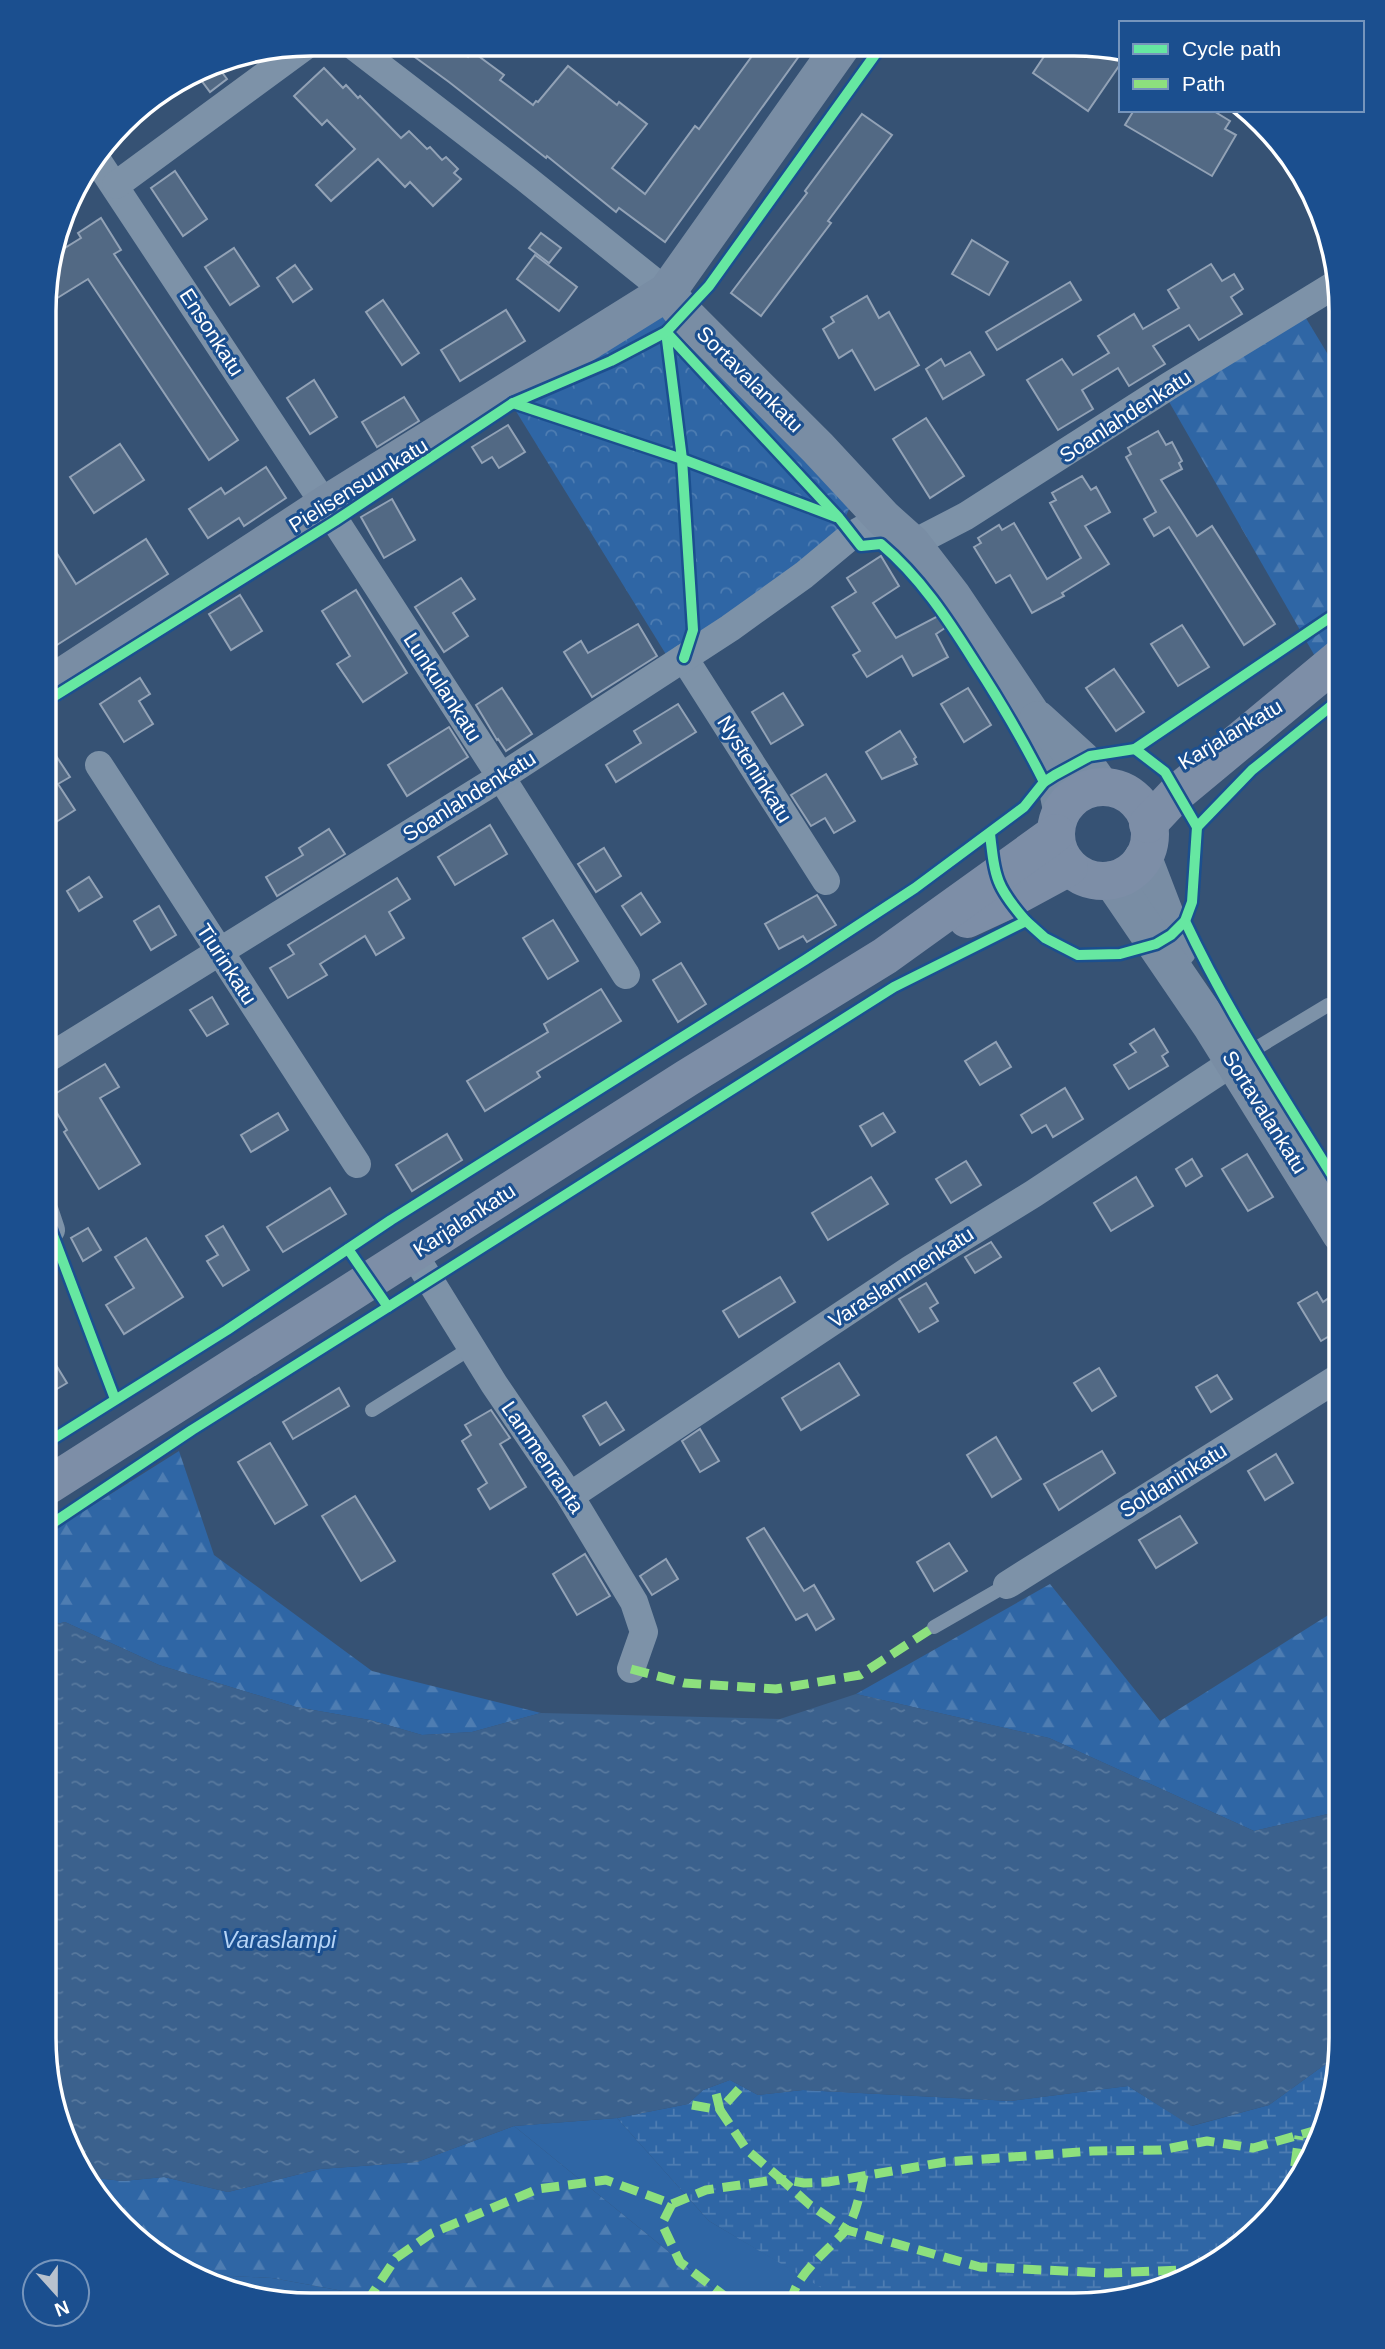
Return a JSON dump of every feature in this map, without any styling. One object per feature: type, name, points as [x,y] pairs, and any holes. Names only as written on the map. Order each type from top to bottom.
[{"type":"main road","name":"Karjalankatu","points":[[1146,841],[1177,793],[1329,667]]},
{"type":"main road","name":"Karjalankatu","points":[[1113,789],[1165,772],[1299,693]]},
{"type":"main road","points":[[1113,789],[1135,800],[1144,811],[1146,841],[1124,875],[1112,880],[1089,878],[1062,837],[1079,793],[1113,789]]},
{"type":"main road","name":"Karjalankatu","points":[[56,1480],[687,1078],[885,956],[1062,837]]},
{"type":"street","name":"Sortavalankatu","points":[[367,56],[667,292],[684,314],[818,447],[883,518],[912,544],[973,626],[1031,714],[1055,775],[1062,837]]},
{"type":"street","name":"Pielisensuunkatu","points":[[56,681],[325,505],[667,292],[834,56]]},
{"type":"street","points":[[116,185],[290,57]]},
{"type":"street","name":"Ensonkatu","points":[[102,165],[325,505]]},
{"type":"street","name":"Soanlahdenkatu","points":[[912,544],[967,516],[1328,289]]},
{"type":"street","name":"Lunkulankatu","points":[[325,505],[626,975]]},
{"type":"street","name":"Soanlahdenkatu","points":[[56,1053],[501,777],[684,658],[804,575],[852,535],[883,518]]},
{"type":"street","name":"Nysteninkatu","points":[[684,658],[826,881]]},
{"type":"street","name":"Sortavalankatu","points":[[1031,714],[1113,789]]},
{"type":"street","name":"Tiurinkatu","points":[[99,765],[357,1164]]},
{"type":"street","name":"Sortavalankatu","points":[[1146,841],[1171,935],[1211,1025]]},
{"type":"street","name":"Sortavalankatu","points":[[1112,880],[1211,1025],[1329,1215]]},
{"type":"street","name":"Varaslammenkatu","points":[[570,1496],[911,1269],[1043,1188],[1233,1062]]},
{"type":"street","name":"Lammenranta","points":[[412,1253],[471,1348],[570,1496],[634,1602],[644,1632],[631,1669]]},
{"type":"street","name":"Soldaninkatu","points":[[1007,1586],[1329,1384]]},
{"type":"lane","points":[[1233,1062],[1328,1005]]},
{"type":"lane","points":[[372,1410],[471,1348]]},
{"type":"lane","points":[[934,1627],[1007,1586]]},
{"type":"green space","points":[[1301,310],[1329,356],[1329,658],[1320,665],[1164,393]]},
{"type":"green space","points":[[663,315],[853,500],[837,536],[667,656],[514,408]]},
{"type":"green space","points":[[179,1451],[214,1555],[372,1671],[541,1713],[472,1732],[422,1735],[370,1720],[296,1707],[159,1665],[65,1622],[56,1624],[56,1528]]},
{"type":"green space","points":[[1050,1584],[1160,1721],[1329,1615],[1329,1814],[1254,1831],[1049,1738],[856,1694]]},
{"type":"green space","points":[[1328,2063],[1324,2088],[1310,2136],[1295,2166],[1266,2206],[1242,2230],[1216,2250],[1172,2274],[1125,2288],[981,2293],[825,2290],[709,2221],[617,2118],[688,2104],[703,2090],[730,2080],[758,2095],[803,2090],[1011,2101],[1128,2086],[1192,2126],[1269,2105]]},
{"type":"green space","points":[[617,2118],[709,2221],[830,2293],[719,2293],[514,2126]]},
{"type":"green space","points":[[514,2126],[719,2293],[354,2293],[272,2278],[217,2275],[183,2259],[143,2230],[119,2206],[98,2178],[123,2181],[164,2177],[228,2192],[320,2169],[417,2162]]},
{"type":"green space","points":[[217,2275],[272,2278],[354,2293],[277,2291]]},
{"type":"green space","points":[[1137,2285],[1108,2291],[1074,2293],[829,2293],[825,2290]]},
{"type":"water","name":"Varaslampi","points":[[65,1622],[159,1665],[296,1707],[370,1720],[422,1735],[472,1732],[541,1713],[780,1719],[856,1694],[1049,1738],[1254,1831],[1329,1814],[1328,2063],[1269,2105],[1191,2126],[1128,2086],[1011,2101],[803,2090],[758,2095],[730,2080],[703,2090],[688,2104],[617,2118],[514,2126],[417,2162],[320,2169],[228,2192],[164,2177],[123,2181],[98,2178],[75,2136],[58,2072],[56,1624]]},
{"type":"building","points":[[413,56],[478,56],[504,75],[500,80],[533,105],[568,66],[617,105],[619,102],[647,124],[612,168],[645,194],[695,126],[699,129],[752,56],[799,56],[665,242],[619,208],[616,212]]},
{"type":"building","points":[[1044,56],[1119,60],[1119,66],[1088,111],[1033,73]]},
{"type":"building","points":[[324,68],[343,88],[346,85],[358,98],[360,96],[401,138],[409,131],[442,160],[446,157],[458,169],[454,173],[461,179],[433,206],[410,182],[405,187],[378,159],[331,201],[316,185],[355,149],[327,120],[322,125],[294,96]]},
{"type":"building","points":[[222,72],[227,79],[210,92],[201,80]]},
{"type":"building","points":[[1133,112],[1215,112],[1230,121],[1225,129],[1236,135],[1212,176],[1125,125]]},
{"type":"building","points":[[862,114],[892,135],[828,221],[831,223],[761,316],[731,293],[807,193],[805,191]]},
{"type":"building","points":[[175,171],[207,219],[183,236],[151,188]]},
{"type":"building","points":[[101,218],[121,250],[114,254],[238,440],[209,460],[88,279],[57,298],[64,248],[81,238],[78,233]]},
{"type":"building","points":[[541,233],[561,248],[549,263],[529,248]]},
{"type":"building","points":[[972,240],[1008,262],[989,295],[952,274]]},
{"type":"building","points":[[234,248],[259,286],[230,305],[205,267]]},
{"type":"building","points":[[535,255],[577,287],[559,311],[517,279]]},
{"type":"building","points":[[1211,264],[1222,281],[1234,274],[1243,289],[1231,297],[1242,314],[1199,340],[1189,325],[1153,346],[1165,364],[1129,386],[1118,368],[1082,390],[1093,409],[1058,430],[1027,380],[1062,359],[1073,375],[1109,353],[1098,336],[1134,314],[1143,329],[1179,308],[1168,290]]},
{"type":"building","points":[[295,265],[312,289],[293,302],[277,278]]},
{"type":"building","points":[[1070,282],[1081,300],[997,350],[986,332]]},
{"type":"building","points":[[867,296],[879,318],[889,312],[919,365],[875,390],[852,350],[839,358],[823,329],[834,322],[831,317]]},
{"type":"building","points":[[383,300],[419,353],[402,365],[366,312]]},
{"type":"building","points":[[506,310],[525,341],[460,381],[441,350]]},
{"type":"building","points":[[970,352],[984,375],[943,399],[926,369],[941,359],[945,366]]},
{"type":"building","points":[[314,380],[337,417],[310,434],[287,398]]},
{"type":"building","points":[[404,397],[419,421],[377,447],[362,422]]},
{"type":"building","points":[[926,418],[964,476],[930,498],[893,439]]},
{"type":"building","points":[[508,425],[525,452],[499,468],[492,457],[482,463],[472,447]]},
{"type":"building","points":[[1158,431],[1166,445],[1172,442],[1182,461],[1179,463],[1182,469],[1161,480],[1197,536],[1212,526],[1275,624],[1244,645],[1169,527],[1154,536],[1144,519],[1156,512],[1126,457],[1131,454],[1128,448]]},
{"type":"building","points":[[120,444],[144,480],[94,513],[70,477]]},
{"type":"building","points":[[266,467],[286,498],[244,526],[239,518],[208,538],[189,509],[221,488],[225,494]]},
{"type":"building","points":[[1082,476],[1091,490],[1096,487],[1110,512],[1085,526],[1109,564],[1062,593],[1064,596],[1032,613],[1010,575],[996,583],[974,547],[981,543],[978,538],[999,525],[1002,530],[1014,523],[1047,579],[1081,558],[1050,503],[1056,500],[1052,493]]},
{"type":"building","points":[[392,499],[415,540],[384,558],[361,517]]},
{"type":"building","points":[[146,539],[168,574],[56,646],[56,552],[76,584]]},
{"type":"building","points":[[881,556],[899,586],[873,603],[896,638],[938,616],[945,628],[936,634],[948,657],[913,676],[902,656],[867,677],[853,655],[860,651],[832,607],[856,592],[847,578]]},
{"type":"building","points":[[461,578],[475,599],[453,613],[468,636],[444,652],[415,607]]},
{"type":"building","points":[[356,590],[407,673],[363,702],[337,664],[350,656],[322,611]]},
{"type":"building","points":[[240,595],[262,631],[231,650],[209,614]]},
{"type":"building","points":[[638,624],[657,656],[592,697],[564,652],[581,641],[588,653]]},
{"type":"building","points":[[1182,625],[1209,667],[1178,686],[1151,644]]},
{"type":"building","points":[[1114,669],[1144,712],[1116,731],[1086,688]]},
{"type":"building","points":[[140,678],[150,694],[139,701],[153,724],[124,742],[100,704]]},
{"type":"building","points":[[502,688],[532,734],[506,751],[476,705]]},
{"type":"building","points":[[968,688],[991,725],[964,742],[941,704]]},
{"type":"building","points":[[783,693],[803,725],[771,744],[752,712]]},
{"type":"building","points":[[678,704],[696,732],[616,782],[606,765],[641,743],[634,731]]},
{"type":"building","points":[[449,727],[468,757],[407,796],[388,765]]},
{"type":"building","points":[[900,731],[916,757],[914,759],[917,764],[882,779],[866,752]]},
{"type":"building","points":[[56,756],[70,777],[58,784],[75,810],[56,822]]},
{"type":"building","points":[[826,774],[855,821],[834,833],[825,818],[811,826],[791,795]]},
{"type":"building","points":[[490,825],[507,854],[455,885],[438,857]]},
{"type":"building","points":[[329,829],[345,854],[277,896],[266,877],[303,855],[299,848]]},
{"type":"building","points":[[604,848],[621,876],[596,892],[578,864]]},
{"type":"building","points":[[89,877],[102,897],[79,911],[67,891]]},
{"type":"building","points":[[397,878],[410,899],[389,912],[404,938],[376,955],[365,936],[320,964],[327,975],[288,998],[270,968],[294,954],[288,945]]},
{"type":"building","points":[[641,893],[660,922],[641,935],[622,906]]},
{"type":"building","points":[[817,895],[836,925],[807,942],[803,936],[779,949],[765,924]]},
{"type":"building","points":[[159,906],[176,935],[151,950],[134,921]]},
{"type":"building","points":[[553,920],[578,961],[548,979],[523,938]]},
{"type":"building","points":[[681,963],[706,1004],[678,1022],[653,980]]},
{"type":"building","points":[[601,989],[621,1021],[537,1072],[540,1077],[485,1111],[467,1081],[548,1032],[544,1024]]},
{"type":"building","points":[[212,997],[228,1024],[207,1036],[190,1010]]},
{"type":"building","points":[[1154,1029],[1168,1052],[1162,1056],[1168,1066],[1129,1089],[1114,1065],[1136,1052],[1130,1044]]},
{"type":"building","points":[[996,1042],[1011,1067],[980,1085],[965,1061]]},
{"type":"building","points":[[105,1064],[119,1087],[100,1098],[140,1164],[99,1189],[64,1132],[67,1130],[56,1111],[56,1093]]},
{"type":"building","points":[[1065,1088],[1083,1119],[1053,1137],[1046,1125],[1032,1133],[1021,1115]]},
{"type":"building","points":[[278,1113],[288,1130],[251,1152],[241,1135]]},
{"type":"building","points":[[883,1113],[895,1132],[872,1146],[860,1126]]},
{"type":"building","points":[[447,1134],[462,1160],[412,1191],[396,1165]]},
{"type":"building","points":[[1247,1154],[1273,1197],[1248,1211],[1222,1169]]},
{"type":"building","points":[[1192,1159],[1202,1176],[1186,1186],[1176,1169]]},
{"type":"building","points":[[966,1161],[981,1185],[951,1203],[936,1179]]},
{"type":"building","points":[[871,1177],[888,1204],[828,1240],[812,1213]]},
{"type":"building","points":[[1136,1177],[1153,1206],[1111,1231],[1094,1203]]},
{"type":"building","points":[[330,1188],[346,1214],[283,1252],[267,1227]]},
{"type":"building","points":[[223,1226],[249,1270],[223,1286],[207,1261],[218,1255],[206,1236]]},
{"type":"building","points":[[88,1228],[101,1250],[83,1261],[71,1238]]},
{"type":"building","points":[[146,1238],[183,1297],[124,1334],[106,1305],[134,1288],[115,1257]]},
{"type":"building","points":[[991,1242],[1001,1257],[975,1273],[965,1257]]},
{"type":"building","points":[[780,1277],[795,1302],[739,1337],[723,1311]]},
{"type":"building","points":[[926,1283],[938,1303],[930,1308],[938,1321],[919,1332],[899,1299]]},
{"type":"building","points":[[1317,1292],[1323,1302],[1329,1298],[1329,1336],[1321,1341],[1298,1303]]},
{"type":"building","points":[[839,1363],[859,1395],[801,1430],[782,1398]]},
{"type":"building","points":[[56,1365],[67,1383],[56,1390]]},
{"type":"building","points":[[1099,1368],[1116,1396],[1092,1411],[1074,1383]]},
{"type":"building","points":[[1217,1375],[1232,1399],[1211,1412],[1196,1387]]},
{"type":"building","points":[[339,1388],[349,1406],[293,1439],[283,1422]]},
{"type":"building","points":[[606,1402],[624,1430],[600,1445],[583,1416]]},
{"type":"building","points":[[491,1410],[510,1438],[500,1444],[526,1487],[490,1509],[478,1489],[487,1483],[462,1441],[471,1435],[465,1425]]},
{"type":"building","points":[[700,1429],[719,1461],[700,1472],[682,1441]]},
{"type":"building","points":[[996,1437],[1021,1479],[992,1497],[967,1455]]},
{"type":"building","points":[[270,1443],[307,1505],[275,1524],[238,1462]]},
{"type":"building","points":[[1102,1451],[1115,1473],[1059,1510],[1044,1484]]},
{"type":"building","points":[[1276,1454],[1293,1483],[1265,1500],[1248,1471]]},
{"type":"building","points":[[355,1496],[395,1561],[361,1581],[322,1516]]},
{"type":"building","points":[[1180,1516],[1197,1543],[1156,1568],[1139,1540]]},
{"type":"building","points":[[764,1528],[804,1591],[814,1585],[834,1619],[816,1630],[807,1614],[796,1620],[747,1538]]},
{"type":"building","points":[[949,1543],[967,1571],[934,1591],[917,1562]]},
{"type":"building","points":[[585,1554],[610,1596],[577,1615],[553,1574]]},
{"type":"building","points":[[666,1559],[678,1579],[652,1595],[640,1576]]},
{"type":"marked path","points":[[631,1669],[684,1683],[776,1689],[860,1675],[934,1627]]},
{"type":"marked path","points":[[692,2105],[720,2110],[715,2089]]},
{"type":"marked path","points":[[739,2089],[720,2110],[747,2150],[781,2179],[804,2183],[828,2182],[945,2162],[1092,2151],[1161,2150],[1207,2141],[1253,2148],[1311,2132]]},
{"type":"marked path","points":[[1295,2166],[1299,2136]]},
{"type":"marked path","points":[[794,2293],[812,2264],[849,2225],[864,2175]]},
{"type":"marked path","points":[[373,2293],[396,2258],[432,2233],[538,2189],[606,2180],[672,2204],[706,2190],[781,2179],[810,2205],[847,2230],[980,2267],[1107,2273],[1181,2270]]},
{"type":"marked path","points":[[672,2204],[662,2224],[680,2262],[721,2293]]},
{"type":"cycle path","points":[[56,695],[335,521],[513,403],[611,361],[666,332],[709,286],[874,56]]},
{"type":"cycle path","points":[[684,658],[693,630],[682,459],[666,332],[839,518],[861,546],[881,544],[920,584],[954,629],[993,691],[1044,782]]},
{"type":"cycle path","points":[[513,403],[682,459],[836,517]]},
{"type":"cycle path","points":[[56,1437],[227,1330],[391,1220],[915,888],[1024,807],[1044,782],[1090,756],[1135,749],[1329,618]]},
{"type":"cycle path","points":[[1197,827],[1252,770],[1329,708]]},
{"type":"cycle path","points":[[388,1307],[894,987],[1026,921],[1045,938],[1078,955],[1120,954],[1156,944],[1171,935],[1185,921],[1192,902],[1197,827],[1165,772],[1135,749]]},
{"type":"cycle path","points":[[990,834],[999,881],[1008,899],[1026,921]]},
{"type":"cycle path","points":[[1185,921],[1239,1024],[1329,1171]]},
{"type":"cycle path","points":[[56,1243],[115,1399]]},
{"type":"cycle path","points":[[56,1521],[192,1430],[388,1307],[348,1249]]}]
